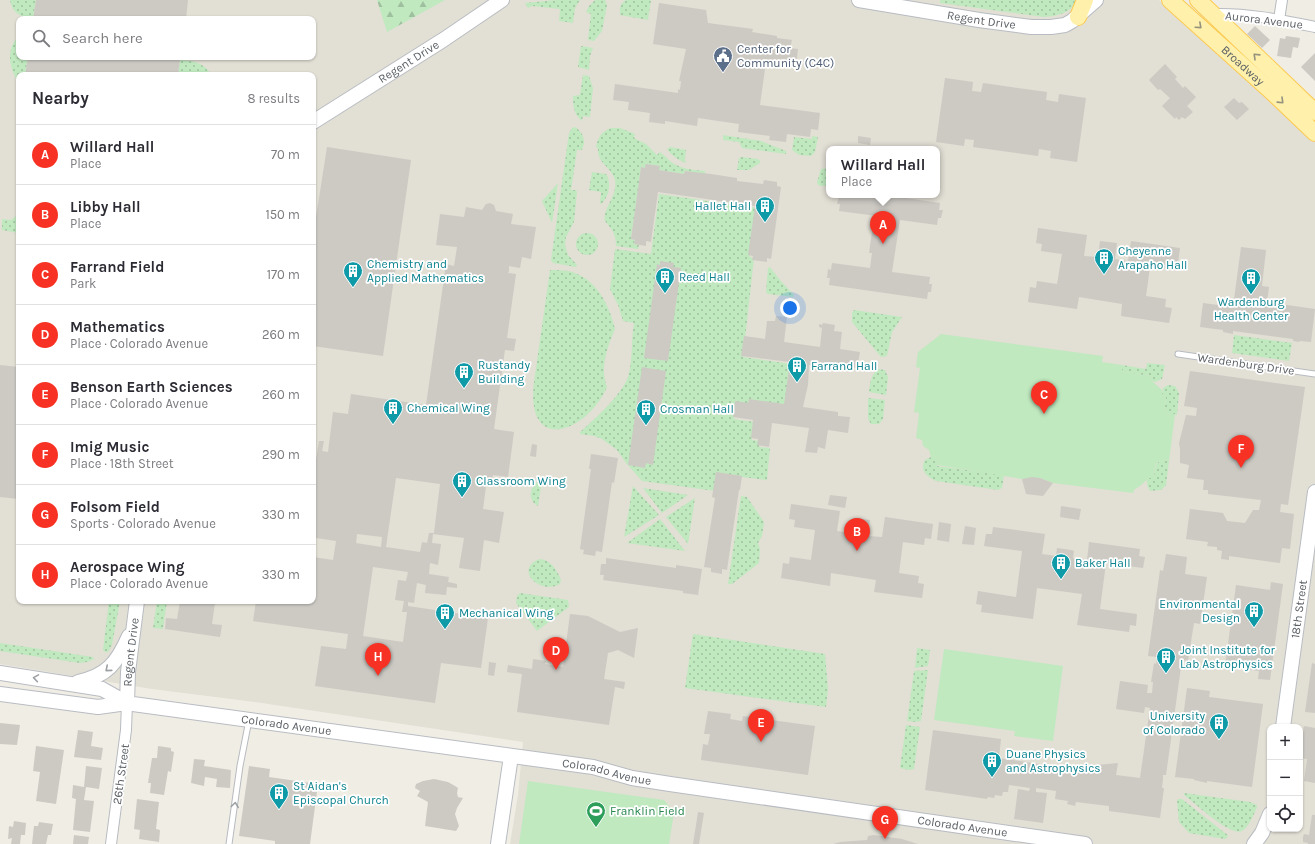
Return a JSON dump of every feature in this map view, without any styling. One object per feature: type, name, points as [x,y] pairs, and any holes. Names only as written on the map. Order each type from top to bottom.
[{"type":"main road","points":[[1078,17],[1085,0]]},
{"type":"main road","name":"Broadway","points":[[1170,0],[1271,91],[1315,133]]},
{"type":"main road","name":"Broadway","points":[[1206,6],[1315,112]]},
{"type":"street","name":"Regent Drive","points":[[316,120],[443,40],[502,0]]},
{"type":"street","name":"Regent Drive","points":[[859,0],[1031,27],[1051,28],[1065,25],[1078,17],[1096,0]]},
{"type":"street","points":[[1279,20],[1282,0]]},
{"type":"street","name":"Aurora Avenue","points":[[1206,6],[1234,14],[1279,20],[1315,27]]},
{"type":"street","name":"18th Street","points":[[1283,724],[1315,492]]},
{"type":"street","name":"Regent Drive","points":[[127,703],[128,672],[137,604]]},
{"type":"street","points":[[71,684],[96,678],[112,665],[120,654],[134,623]]},
{"type":"street","name":"Colorado Avenue","points":[[0,673],[102,689],[127,703]]},
{"type":"street","name":"Colorado Avenue","points":[[0,694],[98,707],[127,703],[249,719],[592,767],[632,778],[670,784],[1085,844]]},
{"type":"street","name":"26th Street","points":[[111,844],[126,730],[127,703]]},
{"type":"street","points":[[498,844],[511,756]]},
{"type":"street","points":[[1254,844],[1262,834],[1267,822]]},
{"type":"lane","name":"Wardenburg Drive","points":[[1178,354],[1315,374]]},
{"type":"lane","points":[[230,844],[240,766],[249,719]]},
{"type":"shaded area","points":[[0,0],[1159,0],[1236,65],[1315,139],[1315,844],[510,844],[518,795],[523,742],[255,702],[152,689],[0,664]]},
{"type":"green space","points":[[10,0],[36,0],[33,16],[21,16],[15,12]]},
{"type":"green space","points":[[377,0],[445,0],[387,32]]},
{"type":"green space","points":[[556,0],[580,0],[575,8],[573,23],[559,21],[560,9],[532,6],[528,8],[525,3]]},
{"type":"green space","points":[[595,0],[605,0],[607,5],[602,31],[594,41],[588,40],[591,14],[586,12]]},
{"type":"green space","points":[[626,0],[651,0],[648,20],[620,15],[621,5]]},
{"type":"green space","points":[[940,0],[1077,0],[1068,11],[1054,16],[1044,17],[940,3]]},
{"type":"green space","points":[[16,39],[16,60],[28,60],[26,72],[16,72],[16,78],[10,60],[13,44]]},
{"type":"green space","points":[[581,46],[593,48],[590,56],[589,70],[578,67]]},
{"type":"green space","points":[[180,60],[198,63],[209,72],[178,72]]},
{"type":"green space","points":[[583,75],[589,76],[593,88],[590,117],[583,116],[582,121],[579,119],[574,110],[573,96],[580,95]]},
{"type":"green space","points":[[575,127],[582,135],[584,143],[582,150],[577,150],[571,190],[576,190],[577,192],[574,222],[566,237],[565,245],[568,255],[577,265],[576,267],[553,263],[551,260],[569,133],[572,128]]},
{"type":"green space","points":[[611,128],[620,128],[635,134],[634,138],[646,144],[657,155],[660,152],[678,166],[691,170],[705,171],[705,174],[685,171],[684,174],[659,170],[659,166],[646,164],[645,168],[641,167],[631,239],[635,240],[634,244],[639,245],[638,249],[616,246],[611,228],[605,221],[606,212],[614,191],[615,180],[611,171],[600,158],[598,148],[596,147],[600,135]]},
{"type":"green space","points":[[723,135],[761,141],[786,151],[786,154],[742,148],[739,142],[723,140]]},
{"type":"green space","points":[[812,136],[818,137],[815,152],[811,156],[799,155],[792,150],[794,137],[812,139]]},
{"type":"green space","points":[[670,147],[686,150],[686,163],[671,154],[667,149]]},
{"type":"green space","points":[[739,158],[758,159],[760,163],[749,170],[737,170]]},
{"type":"green space","points":[[826,168],[826,185],[818,185],[817,182],[821,169]]},
{"type":"green space","points":[[592,172],[606,174],[608,177],[608,194],[601,204],[601,192],[589,190]]},
{"type":"green space","points":[[558,183],[552,223],[542,201]]},
{"type":"green space","points":[[659,194],[757,208],[750,257],[754,258],[743,357],[791,364],[785,406],[749,405],[737,403],[734,419],[755,422],[752,440],[759,441],[759,447],[770,448],[767,480],[718,474],[715,491],[642,481],[617,450],[602,439],[580,434],[580,432],[616,396],[627,380],[631,360],[634,323],[623,321],[618,305],[610,289],[615,249],[651,254]]},
{"type":"green space","points":[[16,216],[16,232],[2,230],[2,219],[11,220]]},
{"type":"green space","points":[[587,233],[595,236],[598,244],[595,252],[587,255],[579,252],[576,244],[579,236]]},
{"type":"green space","points":[[770,267],[794,295],[793,297],[768,294],[766,292],[768,268]]},
{"type":"green space","points":[[550,270],[568,271],[578,274],[594,285],[605,301],[615,329],[609,343],[604,365],[607,387],[598,403],[586,416],[573,425],[560,429],[548,428],[539,420],[534,405],[534,382]]},
{"type":"green space","points":[[854,310],[902,317],[892,332],[887,356],[881,357],[852,322],[852,313]]},
{"type":"green space","points":[[941,334],[1103,356],[1102,362],[1122,365],[1122,370],[1124,372],[1150,376],[1152,381],[1162,390],[1162,394],[1166,397],[1164,411],[1166,413],[1175,414],[1169,461],[1158,462],[1155,466],[1154,478],[1149,478],[1134,490],[1133,493],[1053,483],[1040,478],[1022,479],[937,465],[938,460],[935,457],[931,457],[929,450],[923,446],[922,440],[916,438],[919,413],[914,412],[920,368],[916,367],[918,352]]},
{"type":"green space","points":[[1234,335],[1292,343],[1289,361],[1232,353]]},
{"type":"green space","points":[[1147,363],[1165,365],[1162,379],[1155,382],[1152,381],[1150,376],[1124,372],[1122,370],[1122,365],[1146,369]]},
{"type":"green space","points":[[878,369],[885,370],[888,377],[886,395],[869,392],[872,376]]},
{"type":"green space","points":[[1168,385],[1175,386],[1179,393],[1177,415],[1166,413],[1164,411],[1166,397],[1162,394],[1163,388]]},
{"type":"green space","points":[[868,398],[885,400],[883,419],[879,424],[871,424],[868,419]]},
{"type":"green space","points":[[935,457],[938,460],[937,466],[1004,475],[1002,488],[998,490],[936,481],[927,475],[923,470],[925,460]]},
{"type":"green space","points":[[1161,460],[1169,461],[1166,485],[1161,490],[1150,491],[1147,485],[1147,480],[1149,478],[1154,478],[1156,466]]},
{"type":"green space","points":[[542,480],[538,506],[532,500],[531,492],[535,484]]},
{"type":"green space","points":[[633,486],[659,515],[624,537]]},
{"type":"green space","points":[[643,488],[688,495],[662,513]]},
{"type":"green space","points":[[741,496],[747,497],[764,522],[762,536],[758,543],[760,549],[759,563],[732,584],[728,584]]},
{"type":"green space","points":[[695,498],[688,544],[666,517]]},
{"type":"green space","points":[[660,519],[685,551],[627,543]]},
{"type":"green space","points":[[540,559],[547,561],[553,566],[561,580],[560,584],[552,587],[544,586],[537,584],[532,579],[529,574],[529,568],[532,563]]},
{"type":"green space","points":[[520,593],[568,600],[569,607],[537,631],[516,603],[517,596]]},
{"type":"green space","points":[[109,604],[119,604],[112,645],[108,652],[103,650]]},
{"type":"green space","points":[[157,604],[167,604],[163,629],[153,628]]},
{"type":"green space","points":[[693,634],[825,654],[828,689],[826,707],[685,688]]},
{"type":"green space","points":[[0,643],[93,657],[94,659],[80,663],[0,651]]},
{"type":"green space","points":[[917,648],[930,650],[928,666],[915,668]]},
{"type":"green space","points":[[944,649],[1063,666],[1053,741],[1014,736],[1015,731],[934,720]]},
{"type":"green space","points":[[928,670],[921,721],[907,721],[914,671]]},
{"type":"green space","points":[[906,725],[920,727],[914,769],[909,770],[900,768]]},
{"type":"green space","name":"Franklin Field","points":[[528,781],[664,800],[674,812],[669,844],[519,844]]},
{"type":"green space","points":[[1184,793],[1250,802],[1257,805],[1257,807],[1247,827],[1242,831],[1236,831],[1229,829],[1212,818],[1184,795]]},
{"type":"green space","points":[[1182,799],[1228,835],[1227,838],[1225,839],[1189,833],[1179,822],[1177,800]]},
{"type":"building","points":[[36,0],[188,0],[186,16],[33,16]]},
{"type":"building","name":"Center for Community (C4C)","points":[[659,3],[706,10],[708,23],[753,29],[752,32],[792,40],[790,48],[798,49],[796,66],[766,62],[760,105],[820,113],[818,130],[811,129],[810,137],[787,134],[786,142],[769,140],[770,136],[738,132],[739,124],[698,118],[697,126],[665,121],[665,124],[649,122],[650,113],[628,110],[629,102],[613,100],[615,84],[678,93],[678,89],[680,90],[681,81],[679,81],[686,49],[653,44]]},
{"type":"building","points":[[1255,26],[1270,40],[1262,48],[1247,34]]},
{"type":"building","points":[[1286,36],[1300,38],[1298,48],[1293,47],[1291,58],[1277,56],[1280,38],[1285,39]]},
{"type":"building","points":[[1315,53],[1315,81],[1301,67]]},
{"type":"building","points":[[28,60],[180,60],[178,72],[26,72]]},
{"type":"building","points":[[1165,64],[1177,77],[1175,79],[1183,88],[1185,86],[1196,97],[1187,106],[1193,112],[1185,119],[1182,117],[1179,120],[1176,117],[1175,119],[1162,106],[1170,98],[1160,89],[1158,90],[1149,80]]},
{"type":"building","points":[[945,78],[973,82],[972,91],[981,92],[983,83],[1047,92],[1046,100],[1058,102],[1059,94],[1086,98],[1077,162],[1050,158],[1051,151],[1039,149],[1038,156],[973,147],[974,140],[965,139],[964,146],[936,142]]},
{"type":"building","points":[[1234,98],[1239,103],[1242,102],[1249,109],[1237,120],[1224,107]]},
{"type":"building","points":[[858,136],[871,138],[870,145],[858,143]]},
{"type":"building","name":"Chemistry and Applied Mathematics","points":[[327,147],[411,160],[383,356],[316,346],[316,217]]},
{"type":"building","name":"Hallet Hall","points":[[646,164],[660,166],[659,170],[684,174],[685,171],[711,174],[737,178],[737,181],[763,184],[764,180],[777,182],[777,186],[781,187],[771,259],[767,258],[767,262],[752,260],[753,256],[748,255],[755,206],[658,192],[651,242],[646,241],[646,246],[634,244],[635,240],[631,239],[641,167],[645,168]]},
{"type":"building","points":[[838,198],[906,198],[940,203],[939,210],[943,210],[941,218],[938,218],[937,225],[900,220],[892,272],[930,277],[929,284],[932,284],[931,292],[928,292],[927,299],[829,285],[830,278],[827,278],[828,269],[831,270],[832,263],[870,268],[872,253],[869,253],[872,232],[875,232],[877,216],[839,211],[840,204],[837,204]]},
{"type":"building","points":[[490,203],[494,205],[496,211],[513,214],[511,224],[536,227],[531,259],[522,257],[520,268],[509,266],[508,273],[516,274],[507,338],[516,339],[514,351],[505,350],[494,429],[514,432],[508,477],[493,475],[492,480],[487,479],[483,509],[504,512],[499,543],[484,540],[480,571],[459,568],[464,538],[433,534],[432,543],[441,544],[438,565],[430,563],[429,574],[449,577],[448,582],[457,584],[457,588],[447,587],[446,595],[425,593],[426,585],[417,583],[414,603],[408,602],[408,606],[488,618],[481,668],[441,663],[435,703],[315,686],[321,646],[346,649],[348,634],[253,621],[256,604],[316,604],[316,557],[333,560],[336,541],[316,538],[316,460],[319,441],[324,441],[322,451],[328,452],[333,412],[348,414],[351,394],[426,405],[446,264],[454,266],[457,247],[436,245],[440,214],[464,217],[466,207],[482,210],[486,204]],"holes":[[[396,478],[440,484],[434,533],[429,533],[427,543],[422,542],[420,552],[386,547]],[[357,534],[382,537],[381,547],[356,543]],[[373,567],[408,572],[406,581],[398,580],[395,600],[404,601],[402,612],[407,612],[403,642],[363,636]]]},
{"type":"building","name":"Cheyenne Arapaho Hall","points":[[1038,228],[1087,235],[1084,256],[1098,257],[1100,241],[1117,243],[1115,259],[1128,261],[1131,241],[1180,248],[1178,263],[1172,262],[1171,269],[1150,266],[1146,296],[1166,299],[1165,307],[1172,308],[1169,323],[1121,316],[1122,304],[1079,297],[1077,309],[1028,302],[1030,287],[1036,288],[1037,281],[1057,284],[1062,254],[1041,251],[1042,244],[1036,243]]},
{"type":"building","name":"Wardenburg Health Center","points":[[1241,247],[1266,250],[1262,286],[1269,287],[1267,302],[1315,309],[1311,342],[1299,342],[1293,341],[1293,339],[1233,331],[1233,334],[1223,332],[1223,330],[1200,327],[1203,303],[1233,307]]},
{"type":"building","name":"Reed Hall","points":[[660,261],[674,263],[673,267],[681,268],[668,361],[644,358],[657,264],[660,265]]},
{"type":"building","name":"Farrand Hall","points":[[776,316],[787,317],[784,342],[820,347],[822,328],[819,327],[819,324],[822,325],[823,323],[835,325],[834,331],[842,332],[840,349],[860,352],[857,368],[844,366],[844,370],[809,365],[808,385],[803,407],[838,412],[838,416],[850,417],[848,433],[828,430],[825,449],[818,447],[817,453],[805,452],[809,428],[772,423],[769,447],[757,445],[758,439],[751,438],[753,420],[733,417],[735,401],[748,403],[749,399],[784,404],[790,362],[741,356],[744,336],[765,339],[767,321],[775,321]]},
{"type":"building","points":[[0,365],[16,367],[16,499],[0,497]]},
{"type":"building","name":"Crosman Hall","points":[[642,367],[666,371],[653,465],[646,463],[645,468],[628,465]]},
{"type":"building","points":[[1190,371],[1305,387],[1288,505],[1281,504],[1280,512],[1294,514],[1290,549],[1282,548],[1280,563],[1229,556],[1229,560],[1221,559],[1222,551],[1217,550],[1217,547],[1207,546],[1208,542],[1186,539],[1190,509],[1223,513],[1227,521],[1245,523],[1253,510],[1259,510],[1261,500],[1208,494],[1208,490],[1203,490],[1204,480],[1187,478],[1189,465],[1180,463],[1179,443],[1186,415],[1196,416],[1197,408],[1184,406]]},
{"type":"building","points":[[532,444],[537,445],[536,457],[530,456]]},
{"type":"building","points":[[591,454],[618,458],[614,483],[612,482],[602,552],[596,551],[595,556],[583,554],[584,550],[580,549],[591,469],[589,469]]},
{"type":"building","points":[[716,472],[742,476],[727,570],[722,569],[722,574],[711,572],[711,568],[704,567],[715,498],[712,497]]},
{"type":"building","points":[[1032,477],[1040,478],[1053,483],[1043,496],[1026,494],[1022,479]]},
{"type":"building","points":[[830,495],[847,497],[845,508],[828,505]]},
{"type":"building","points":[[791,504],[840,511],[837,531],[851,533],[853,518],[870,520],[868,536],[882,537],[885,517],[933,524],[931,539],[925,538],[924,545],[903,542],[899,573],[919,576],[918,583],[924,584],[922,598],[874,592],[876,580],[831,573],[830,586],[781,578],[783,563],[789,564],[790,557],[811,560],[815,530],[794,527],[795,520],[789,519]]},
{"type":"building","points":[[1061,506],[1081,509],[1079,520],[1060,517]]},
{"type":"building","points":[[939,522],[951,524],[949,542],[937,540]]},
{"type":"building","points":[[965,526],[976,528],[974,545],[962,544]]},
{"type":"building","name":"Baker Hall","points":[[993,527],[1045,534],[1042,554],[1056,556],[1057,548],[1074,551],[1073,558],[1087,560],[1089,542],[1140,549],[1139,556],[1145,557],[1143,568],[1106,563],[1100,609],[1137,614],[1136,626],[1130,625],[1129,632],[1077,625],[1082,594],[1037,588],[1033,619],[981,612],[982,605],[976,604],[978,591],[1016,597],[1022,551],[984,546],[986,534],[992,534]]},
{"type":"building","points":[[1166,554],[1187,557],[1185,574],[1207,577],[1200,624],[1194,623],[1188,661],[1180,660],[1179,667],[1181,667],[1166,775],[1163,775],[1162,788],[1164,788],[1160,818],[1109,811],[1109,806],[1076,802],[1075,806],[1067,804],[1068,801],[1055,799],[1056,791],[1036,788],[1036,792],[1047,793],[1043,823],[1014,819],[1018,789],[1029,791],[1030,788],[1009,785],[1008,792],[1003,792],[1002,796],[995,795],[994,798],[988,797],[987,799],[925,790],[933,730],[1001,739],[999,758],[1066,768],[1118,763],[1116,775],[1140,778],[1150,708],[1145,707],[1144,713],[1116,709],[1120,681],[1148,685],[1147,693],[1152,693],[1153,682],[1151,682],[1154,663],[1156,664],[1157,657],[1148,656],[1160,570],[1163,571]]},
{"type":"building","points":[[606,558],[676,568],[676,565],[702,569],[698,595],[683,593],[683,591],[603,580],[604,575],[600,575],[601,564],[606,564]]},
{"type":"building","name":"Environmental Design","points":[[1271,582],[1283,584],[1270,680],[1258,679],[1259,671],[1225,666],[1236,585],[1270,590]]},
{"type":"building","points":[[180,604],[215,604],[212,624],[222,625],[220,637],[165,629],[166,618],[177,619]]},
{"type":"building","points":[[570,614],[588,616],[620,632],[638,628],[634,658],[618,650],[608,653],[604,679],[625,682],[624,689],[615,687],[609,725],[517,712],[522,674],[507,672],[508,665],[532,669],[533,659],[546,661],[545,664],[563,667]]},
{"type":"building","points":[[489,662],[496,663],[494,676],[488,675]]},
{"type":"building","points":[[1312,663],[1315,664],[1315,713],[1305,712]]},
{"type":"building","name":"University of Colorado","points":[[1187,688],[1210,691],[1209,697],[1263,704],[1252,787],[1207,781],[1207,783],[1194,779],[1175,777]]},
{"type":"building","points":[[708,711],[731,714],[730,719],[742,721],[743,716],[815,726],[808,775],[701,760],[703,744],[708,745],[710,734],[704,734]]},
{"type":"building","points":[[0,723],[20,725],[17,745],[0,744]]},
{"type":"building","points":[[1304,726],[1315,728],[1315,783],[1304,781],[1307,759],[1303,758]]},
{"type":"building","points":[[78,730],[93,732],[91,746],[103,748],[101,760],[74,757]]},
{"type":"building","points":[[36,746],[64,750],[56,804],[36,801],[40,772],[33,771]]},
{"type":"building","points":[[158,746],[171,748],[171,751],[174,752],[171,772],[168,771],[164,795],[150,793],[151,783],[148,783],[152,758],[157,758]]},
{"type":"building","points":[[194,759],[205,760],[204,766],[231,770],[230,788],[216,787],[217,779],[205,777],[204,786],[191,783]]},
{"type":"building","points":[[86,766],[102,768],[99,789],[86,787],[84,800],[94,801],[90,832],[73,830],[76,799],[72,798],[73,785],[84,787]]},
{"type":"building","name":"St Aidan's Episcopal Church","points":[[249,766],[270,769],[269,777],[318,784],[310,844],[275,844],[275,841],[239,836]]},
{"type":"building","points":[[434,779],[448,782],[455,786],[458,788],[458,797],[463,798],[455,814],[459,826],[456,831],[425,826],[428,802],[417,796],[420,791],[415,788],[416,784]]},
{"type":"building","points":[[137,799],[159,802],[156,829],[160,830],[159,842],[139,839],[140,830],[134,829]]},
{"type":"building","points":[[698,812],[704,813],[699,844],[693,844]]},
{"type":"building","points":[[1312,815],[1315,815],[1315,844],[1308,844],[1303,842],[1303,837],[1304,834],[1309,835]]},
{"type":"building","points":[[14,821],[26,823],[25,835],[21,835],[20,844],[11,844],[12,838],[8,839],[9,826],[13,827]]},
{"type":"building","points":[[39,822],[53,824],[51,835],[48,835],[46,844],[32,844],[34,826],[38,826]]},
{"type":"building","points":[[74,835],[89,837],[88,844],[73,844]]},
{"type":"building","points":[[874,835],[902,839],[918,844],[833,844],[867,840],[868,836]]},
{"type":"place","name":"Center for Community (C4C)","points":[[723,73]]},
{"type":"place","name":"Hallet Hall","points":[[765,223]]},
{"type":"place","name":"Willard Hall","points":[[883,244]]},
{"type":"place","name":"Cheyenne Arapaho Hall","points":[[1104,275]]},
{"type":"place","name":"Chemistry and Applied Mathematics","points":[[353,288]]},
{"type":"place","name":"Reed Hall","points":[[665,294]]},
{"type":"place","name":"Wardenburg Health Center","points":[[1251,295]]},
{"type":"place","name":"Farrand Hall","points":[[797,383]]},
{"type":"place","name":"Rustandy Building","points":[[464,389]]},
{"type":"place","name":"Farrand Field","points":[[1044,414]]},
{"type":"place","name":"Chemical Wing","points":[[393,425]]},
{"type":"place","name":"Crosman Hall","points":[[646,426]]},
{"type":"place","name":"Imig Music","points":[[1241,468]]},
{"type":"place","name":"Classroom Wing","points":[[462,498]]},
{"type":"place","name":"Libby Hall","points":[[857,551]]},
{"type":"place","name":"Baker Hall","points":[[1061,580]]},
{"type":"place","name":"Environmental Design","points":[[1254,628]]},
{"type":"place","name":"Mechanical Wing","points":[[445,630]]},
{"type":"place","name":"Mathematics","points":[[556,670]]},
{"type":"place","name":"Joint Institute for Lab Astrophysics","points":[[1166,674]]},
{"type":"place","name":"Aerospace Wing","points":[[378,676]]},
{"type":"place","name":"University of Colorado","points":[[1219,740]]},
{"type":"place","name":"Benson Earth Sciences","points":[[761,742]]},
{"type":"place","name":"Duane Physics and Astrophysics","points":[[992,778]]},
{"type":"place","name":"St Aidan's Episcopal Church","points":[[279,810]]},
{"type":"place","name":"Franklin Field","points":[[596,828]]},
{"type":"place","name":"Folsom Field","points":[[885,839]]}]
